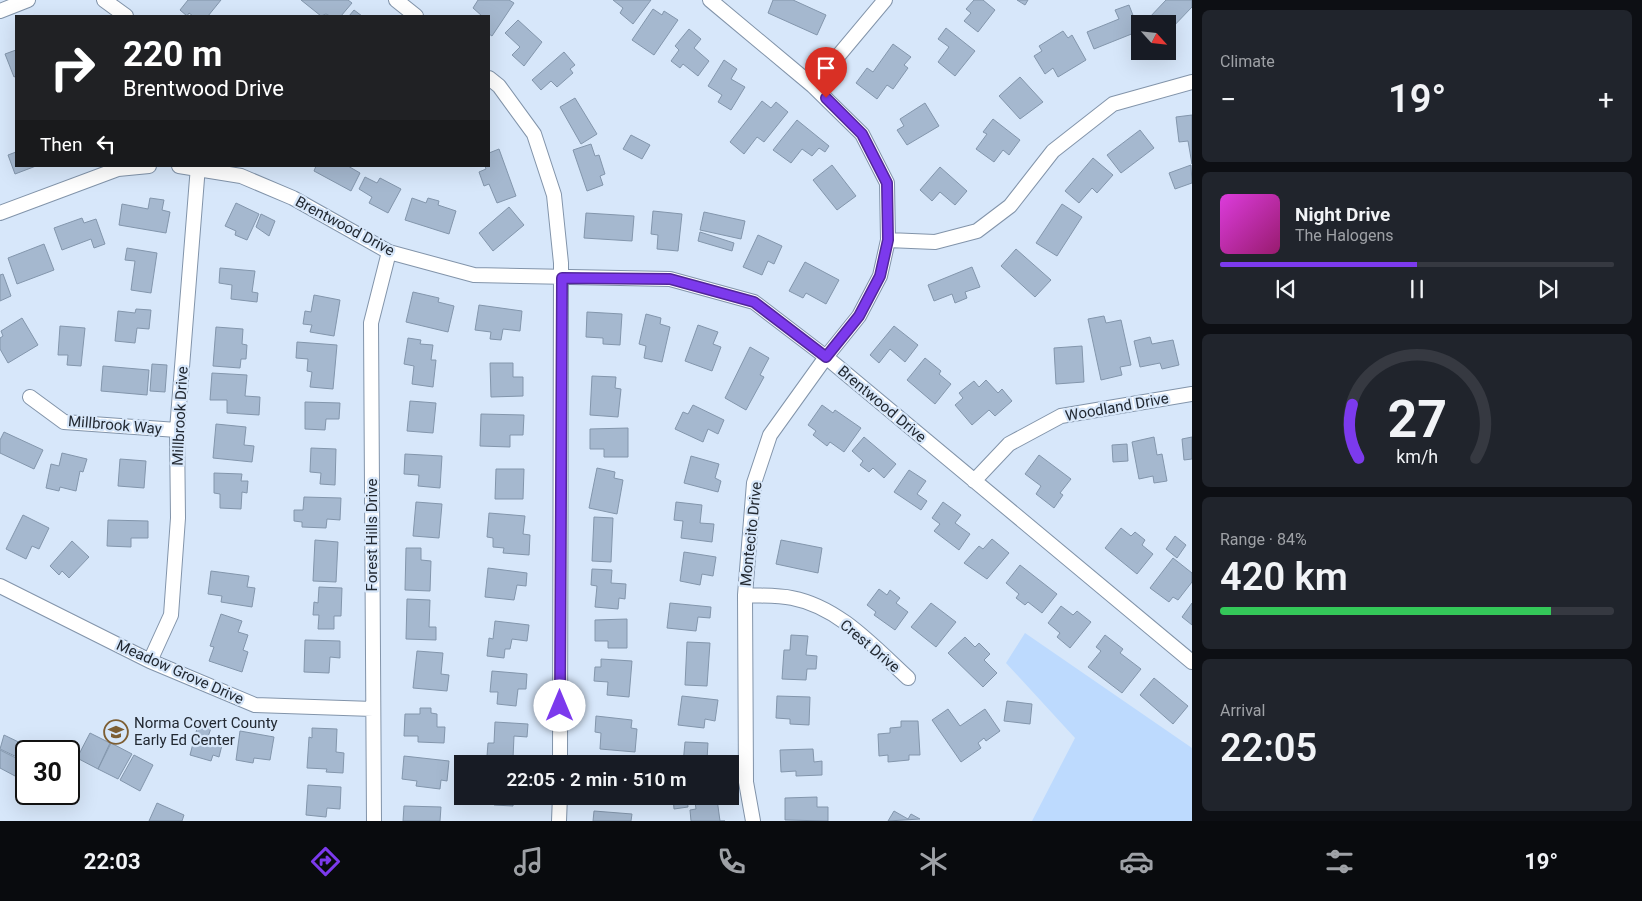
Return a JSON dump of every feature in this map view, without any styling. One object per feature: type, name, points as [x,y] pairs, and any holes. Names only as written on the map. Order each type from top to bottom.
[{"type":"street","points":[[0,11],[28,0]]},
{"type":"street","points":[[104,0],[125,15]]},
{"type":"street","points":[[396,0],[415,15]]},
{"type":"street","name":"Montecito Drive","points":[[710,0],[813,86],[862,134],[887,183],[888,240],[880,276],[859,316],[826,357],[770,435],[754,483],[745,595],[746,782],[753,821]]},
{"type":"street","points":[[813,86],[885,0]]},
{"type":"street","points":[[490,79],[498,86],[534,134],[554,195],[562,278],[560,755]]},
{"type":"street","points":[[888,240],[935,242],[977,231],[1010,206],[1053,151],[1114,104],[1192,82]]},
{"type":"street","points":[[0,213],[118,169],[139,167]]},
{"type":"street","name":"Brentwood Drive","points":[[198,167],[241,176],[293,198],[389,252],[474,275],[670,279],[754,302],[826,357],[1192,662]]},
{"type":"street","name":"Millbrook Drive","points":[[150,661],[171,615],[178,518],[178,430],[198,167]]},
{"type":"street","name":"Forest Hills Drive","points":[[374,821],[371,323],[389,252]]},
{"type":"street","name":"Woodland Drive","points":[[974,481],[1009,444],[1061,416],[1192,394]]},
{"type":"street","name":"Millbrook Way","points":[[30,397],[64,422],[178,430]]},
{"type":"street","name":"Meadow Grove Drive","points":[[0,586],[150,661],[255,705],[373,709]]},
{"type":"street","name":"Crest Drive","points":[[745,595],[792,598],[821,608],[850,625],[908,678]]},
{"type":"street","points":[[559,821],[560,805]]},
{"type":"shaded area","points":[[1025,633],[1192,748],[1192,821],[1032,821],[1075,738],[1006,663]]},
{"type":"building","points":[[188,0],[221,0],[209,15],[192,15],[189,13],[186,15],[180,10]]},
{"type":"building","points":[[301,0],[348,0],[352,3],[342,15],[320,15]]},
{"type":"building","points":[[478,0],[509,0],[514,3],[492,36],[490,35],[490,15],[481,15],[473,8]]},
{"type":"building","points":[[613,0],[651,0],[633,24],[620,13],[623,8]]},
{"type":"building","points":[[773,0],[793,0],[826,15],[817,35],[768,13]]},
{"type":"building","points":[[974,0],[983,0],[995,10],[978,32],[964,21],[971,13],[966,9]]},
{"type":"building","points":[[1017,0],[1028,0],[1025,5]]},
{"type":"building","points":[[1166,0],[1192,0],[1192,7],[1176,24],[1176,15],[1152,15]]},
{"type":"building","points":[[1129,5],[1133,15],[1131,15],[1131,34],[1094,49],[1087,32],[1119,19],[1115,10]]},
{"type":"building","points":[[653,9],[662,15],[664,11],[678,20],[654,55],[632,40]]},
{"type":"building","points":[[354,10],[361,15],[350,15]]},
{"type":"building","points":[[518,20],[542,42],[524,66],[512,55],[520,47],[505,33]]},
{"type":"building","points":[[946,28],[975,51],[955,76],[938,62],[949,47],[938,39]]},
{"type":"building","points":[[689,29],[701,39],[694,48],[709,61],[698,76],[683,64],[680,68],[671,61],[679,50],[675,46]]},
{"type":"building","points":[[1063,31],[1068,38],[1072,35],[1086,60],[1058,77],[1053,68],[1045,74],[1034,56],[1042,51],[1039,46]]},
{"type":"building","points":[[893,44],[911,57],[904,65],[908,68],[893,89],[887,85],[877,99],[856,83],[867,68],[873,72]]},
{"type":"building","points":[[15,50],[14,77],[5,54]]},
{"type":"building","points":[[564,52],[575,65],[570,69],[573,73],[557,87],[551,81],[541,90],[532,80]]},
{"type":"building","points":[[724,60],[737,69],[731,79],[745,87],[731,110],[718,102],[722,95],[708,86]]},
{"type":"building","points":[[1020,77],[1043,102],[1020,119],[999,96]]},
{"type":"building","points":[[575,98],[597,134],[581,144],[560,107]]},
{"type":"building","points":[[762,101],[771,108],[776,102],[788,112],[764,142],[757,137],[744,154],[730,142]]},
{"type":"building","points":[[925,103],[939,126],[907,145],[897,130],[904,126],[900,119]]},
{"type":"building","points":[[1192,115],[1192,164],[1188,141],[1179,142],[1176,117]]},
{"type":"building","points":[[993,119],[1020,140],[1009,155],[1003,150],[994,162],[976,149],[987,134],[983,132]]},
{"type":"building","points":[[797,120],[829,146],[825,152],[819,148],[812,156],[802,149],[791,163],[773,150]]},
{"type":"building","points":[[1140,130],[1154,148],[1121,173],[1107,155]]},
{"type":"building","points":[[631,135],[650,145],[642,159],[623,149]]},
{"type":"building","points":[[591,144],[595,156],[599,155],[605,174],[600,176],[603,185],[587,191],[573,150]]},
{"type":"building","points":[[499,149],[516,196],[497,203],[489,184],[484,186],[479,172],[486,169],[485,167],[490,167],[490,153]]},
{"type":"building","points":[[15,152],[15,167],[33,167],[15,174],[8,155]]},
{"type":"building","points":[[1093,158],[1113,175],[1097,193],[1092,188],[1079,203],[1065,191]]},
{"type":"building","points":[[832,165],[856,196],[837,210],[813,180]]},
{"type":"building","points":[[1191,165],[1192,183],[1175,189],[1169,173]]},
{"type":"building","points":[[316,167],[350,167],[360,173],[351,191],[314,171]]},
{"type":"building","points":[[940,167],[967,191],[955,205],[940,192],[932,201],[920,190]]},
{"type":"building","points":[[365,177],[377,183],[380,178],[401,189],[388,213],[369,203],[372,197],[359,189]]},
{"type":"building","points":[[150,198],[164,200],[162,210],[170,212],[166,233],[119,225],[122,204],[148,209]]},
{"type":"building","points":[[412,198],[426,203],[428,198],[439,201],[438,205],[456,211],[449,234],[405,220]]},
{"type":"building","points":[[236,203],[259,214],[247,240],[235,235],[236,231],[225,226]]},
{"type":"building","points":[[1062,204],[1082,217],[1057,256],[1036,243]]},
{"type":"building","points":[[509,207],[524,225],[493,251],[479,233]]},
{"type":"building","points":[[653,211],[682,214],[678,251],[657,249],[658,235],[651,234]]},
{"type":"building","points":[[704,212],[745,221],[741,239],[700,230]]},
{"type":"building","points":[[586,213],[634,216],[632,241],[584,238]]},
{"type":"building","points":[[261,214],[275,221],[269,236],[256,227]]},
{"type":"building","points":[[82,218],[84,223],[96,219],[105,244],[94,248],[91,239],[62,250],[54,228]]},
{"type":"building","points":[[700,232],[734,243],[732,251],[698,241]]},
{"type":"building","points":[[758,235],[782,246],[774,264],[768,261],[762,275],[743,267]]},
{"type":"building","points":[[44,244],[54,270],[17,284],[8,258]]},
{"type":"building","points":[[127,248],[157,253],[151,293],[131,290],[135,261],[125,260]]},
{"type":"building","points":[[1016,249],[1051,280],[1035,297],[1001,266]]},
{"type":"building","points":[[805,262],[839,280],[826,304],[806,293],[803,298],[789,291]]},
{"type":"building","points":[[972,267],[980,287],[965,292],[967,298],[955,303],[952,294],[934,301],[928,285]]},
{"type":"building","points":[[220,268],[255,271],[252,292],[258,293],[257,302],[231,299],[232,285],[219,283]]},
{"type":"building","points":[[3,274],[11,296],[0,301],[0,275]]},
{"type":"building","points":[[413,292],[439,298],[438,302],[454,306],[448,332],[406,322]]},
{"type":"building","points":[[314,295],[340,300],[334,336],[310,332],[312,325],[303,324],[305,311],[311,312]]},
{"type":"building","points":[[479,305],[522,311],[520,331],[503,329],[501,340],[490,339],[491,332],[475,330]]},
{"type":"building","points":[[136,309],[151,310],[149,329],[137,328],[135,343],[115,341],[118,311],[135,313]]},
{"type":"building","points":[[587,312],[622,314],[620,345],[603,344],[603,338],[586,337]]},
{"type":"building","points":[[646,314],[661,318],[660,324],[670,327],[662,362],[644,358],[646,346],[639,344]]},
{"type":"building","points":[[1104,316],[1106,323],[1121,320],[1131,365],[1120,367],[1122,375],[1101,380],[1088,319]]},
{"type":"building","points":[[22,318],[38,345],[8,363],[0,349],[0,338],[3,336],[1,331]]},
{"type":"building","points":[[698,325],[718,332],[713,344],[721,347],[712,371],[685,361]]},
{"type":"building","points":[[60,326],[85,328],[81,366],[67,365],[68,355],[58,355]]},
{"type":"building","points":[[894,326],[918,345],[905,362],[890,349],[879,363],[870,355]]},
{"type":"building","points":[[216,327],[243,329],[242,344],[247,345],[246,359],[241,359],[240,368],[213,366]]},
{"type":"building","points":[[1150,337],[1152,344],[1173,340],[1179,365],[1162,369],[1160,363],[1140,367],[1134,341]]},
{"type":"building","points":[[408,338],[421,340],[420,344],[433,345],[431,360],[436,360],[433,387],[412,384],[414,366],[404,364]]},
{"type":"building","points":[[297,342],[337,345],[333,389],[310,387],[312,372],[307,371],[308,359],[296,358]]},
{"type":"building","points":[[1082,346],[1084,382],[1056,384],[1054,348]]},
{"type":"building","points":[[750,347],[769,358],[760,375],[764,377],[746,410],[725,398]]},
{"type":"building","points":[[925,358],[941,371],[939,374],[951,384],[935,404],[907,380]]},
{"type":"building","points":[[490,363],[513,363],[513,377],[523,377],[523,396],[491,397]]},
{"type":"building","points":[[152,364],[167,365],[165,392],[150,391]]},
{"type":"building","points":[[103,366],[149,370],[147,395],[101,391]]},
{"type":"building","points":[[212,373],[247,375],[245,396],[260,397],[259,415],[227,413],[227,400],[210,400]]},
{"type":"building","points":[[592,376],[616,377],[615,388],[621,389],[618,417],[590,415]]},
{"type":"building","points":[[986,380],[998,393],[1002,389],[1012,401],[995,416],[989,410],[972,425],[955,405],[963,398],[959,393],[974,381],[979,387]]},
{"type":"building","points":[[410,401],[436,403],[433,433],[407,431]]},
{"type":"building","points":[[305,402],[340,403],[339,419],[326,419],[325,430],[305,429]]},
{"type":"building","points":[[693,405],[724,420],[718,434],[708,429],[703,442],[675,429],[683,412],[688,414]]},
{"type":"building","points":[[822,405],[833,413],[835,410],[861,428],[844,452],[830,442],[827,446],[813,435],[816,431],[808,425]]},
{"type":"building","points":[[481,414],[524,415],[523,435],[510,435],[510,447],[480,446]]},
{"type":"building","points":[[216,424],[246,427],[244,445],[254,446],[252,462],[213,458]]},
{"type":"building","points":[[628,428],[628,457],[604,457],[604,449],[590,449],[590,429]]},
{"type":"building","points":[[4,432],[43,450],[34,469],[0,453],[0,440]]},
{"type":"building","points":[[864,437],[896,464],[884,478],[873,468],[869,472],[860,465],[863,461],[852,451]]},
{"type":"building","points":[[1154,437],[1157,455],[1162,454],[1167,481],[1154,483],[1153,476],[1139,479],[1132,442]]},
{"type":"building","points":[[1192,437],[1192,459],[1184,460],[1182,439]]},
{"type":"building","points":[[1127,444],[1128,461],[1113,462],[1112,445]]},
{"type":"building","points":[[311,448],[336,449],[335,485],[320,484],[321,473],[310,472]]},
{"type":"building","points":[[62,453],[87,459],[83,472],[80,471],[76,491],[60,487],[59,491],[46,488],[51,464],[59,466]]},
{"type":"building","points":[[405,454],[442,456],[440,488],[418,486],[419,475],[404,474]]},
{"type":"building","points":[[1039,455],[1071,479],[1060,493],[1063,495],[1054,508],[1036,494],[1041,486],[1025,474]]},
{"type":"building","points":[[691,456],[719,464],[715,478],[721,481],[718,492],[684,483]]},
{"type":"building","points":[[120,459],[146,461],[144,488],[118,486]]},
{"type":"building","points":[[597,468],[615,472],[614,478],[623,480],[617,514],[589,508]]},
{"type":"building","points":[[496,469],[524,469],[523,499],[495,499]]},
{"type":"building","points":[[909,470],[926,481],[917,494],[927,501],[921,510],[894,492]]},
{"type":"building","points":[[214,473],[242,474],[241,481],[248,481],[247,493],[242,492],[241,509],[220,508],[220,494],[214,493]]},
{"type":"building","points":[[304,497],[341,498],[340,520],[327,519],[326,528],[302,527],[302,522],[294,521],[294,510],[303,510]]},
{"type":"building","points":[[416,502],[442,504],[439,538],[413,536]]},
{"type":"building","points":[[676,502],[702,505],[700,523],[714,524],[712,542],[681,538],[683,521],[674,520]]},
{"type":"building","points":[[943,502],[961,515],[955,523],[970,534],[959,550],[934,531],[940,524],[932,518]]},
{"type":"building","points":[[489,513],[525,516],[523,534],[530,535],[529,555],[503,553],[504,548],[493,547],[493,538],[487,537]]},
{"type":"building","points":[[23,515],[49,528],[39,549],[32,546],[26,559],[6,549]]},
{"type":"building","points":[[594,517],[613,518],[611,562],[592,561]]},
{"type":"building","points":[[108,520],[148,521],[148,538],[131,538],[131,547],[107,546]]},
{"type":"building","points":[[1121,528],[1131,536],[1135,532],[1145,540],[1142,545],[1153,554],[1137,574],[1105,548]]},
{"type":"building","points":[[1175,536],[1186,545],[1177,558],[1166,549]]},
{"type":"building","points":[[992,539],[1009,553],[987,579],[964,563],[979,546],[983,549]]},
{"type":"building","points":[[315,540],[338,542],[336,582],[313,581]]},
{"type":"building","points":[[781,540],[822,548],[818,573],[776,564]]},
{"type":"building","points":[[72,541],[89,557],[69,578],[62,571],[59,575],[50,566]]},
{"type":"building","points":[[406,548],[421,548],[421,560],[431,561],[430,591],[405,590]]},
{"type":"building","points":[[684,552],[716,557],[713,576],[702,574],[700,585],[680,581]]},
{"type":"building","points":[[1173,558],[1192,573],[1192,582],[1178,600],[1173,597],[1169,602],[1150,588]]},
{"type":"building","points":[[1020,565],[1057,594],[1042,613],[1028,602],[1025,605],[1016,598],[1019,594],[1006,583]]},
{"type":"building","points":[[488,568],[527,573],[526,586],[517,585],[514,600],[485,597]]},
{"type":"building","points":[[592,569],[612,570],[611,583],[626,584],[625,599],[619,598],[618,609],[595,607],[597,586],[591,585]]},
{"type":"building","points":[[211,571],[249,576],[247,587],[255,588],[252,607],[221,602],[222,596],[208,594]]},
{"type":"building","points":[[319,587],[342,588],[341,616],[334,616],[334,629],[318,629],[319,615],[313,615],[314,602],[318,603]]},
{"type":"building","points":[[879,589],[887,595],[890,590],[900,598],[896,603],[908,612],[895,630],[874,615],[876,612],[867,605]]},
{"type":"building","points":[[407,599],[430,600],[429,627],[436,627],[436,640],[406,639]]},
{"type":"building","points":[[670,603],[711,607],[710,618],[698,617],[696,631],[667,628]]},
{"type":"building","points":[[931,603],[956,622],[936,647],[911,627]]},
{"type":"building","points":[[1192,603],[1192,625],[1182,617]]},
{"type":"building","points":[[1061,606],[1073,615],[1077,611],[1091,622],[1070,648],[1057,637],[1060,633],[1048,623]]},
{"type":"building","points":[[221,614],[242,621],[238,632],[248,635],[243,650],[248,652],[242,672],[209,661],[214,647],[210,646]]},
{"type":"building","points":[[627,619],[627,648],[608,648],[608,641],[595,641],[595,620]]},
{"type":"building","points":[[495,621],[529,625],[527,641],[512,639],[510,649],[505,649],[504,658],[487,656],[489,638],[493,639]]},
{"type":"building","points":[[791,635],[808,636],[806,655],[817,656],[816,669],[807,669],[806,680],[782,679],[784,650],[790,650]]},
{"type":"building","points":[[1105,635],[1123,649],[1120,653],[1141,669],[1122,693],[1088,667],[1101,651],[1096,647]]},
{"type":"building","points":[[965,637],[975,647],[979,643],[990,654],[984,660],[997,673],[983,687],[948,653]]},
{"type":"building","points":[[305,640],[340,641],[340,658],[330,657],[329,673],[304,672]]},
{"type":"building","points":[[687,642],[710,643],[707,686],[685,685]]},
{"type":"building","points":[[417,651],[443,653],[441,674],[449,675],[447,691],[413,688]]},
{"type":"building","points":[[601,659],[632,661],[629,697],[607,695],[608,682],[594,681],[595,667],[601,667]]},
{"type":"building","points":[[492,671],[527,674],[526,689],[518,689],[516,706],[497,704],[498,692],[490,692]]},
{"type":"building","points":[[1154,678],[1188,706],[1173,724],[1140,695]]},
{"type":"building","points":[[682,696],[718,700],[715,721],[705,719],[704,728],[678,725]]},
{"type":"building","points":[[777,696],[810,697],[809,725],[790,724],[790,719],[776,718]]},
{"type":"building","points":[[1007,701],[1032,704],[1030,724],[1004,721]]},
{"type":"building","points":[[420,708],[431,708],[431,713],[437,714],[437,727],[445,727],[444,743],[418,742],[418,736],[404,736],[405,714],[420,714]]},
{"type":"building","points":[[948,709],[960,726],[985,709],[1000,731],[986,741],[984,738],[978,743],[981,748],[961,762],[932,720]]},
{"type":"building","points":[[596,716],[632,720],[631,728],[637,729],[635,752],[600,749],[601,733],[595,732]]},
{"type":"building","points":[[199,721],[212,725],[208,737],[223,741],[219,757],[213,755],[211,761],[190,755]]},
{"type":"building","points":[[901,721],[918,721],[920,755],[909,755],[909,760],[888,762],[888,755],[879,756],[878,734],[890,733],[890,728],[901,727]]},
{"type":"building","points":[[495,722],[528,724],[527,737],[514,736],[513,755],[487,755],[488,743],[494,743]]},
{"type":"building","points":[[312,728],[337,729],[336,752],[344,753],[343,773],[326,772],[327,769],[307,768],[309,737],[312,738]]},
{"type":"building","points":[[240,731],[274,737],[270,760],[254,758],[253,763],[236,760]]},
{"type":"building","points":[[90,733],[110,743],[98,769],[80,760],[80,752]]},
{"type":"building","points":[[4,735],[15,740],[15,756],[0,749]]},
{"type":"building","points":[[685,742],[708,743],[707,755],[684,755]]},
{"type":"building","points":[[111,743],[132,754],[118,779],[98,769]]},
{"type":"building","points":[[813,749],[814,762],[822,761],[822,775],[796,776],[796,771],[781,772],[780,750]]},
{"type":"building","points":[[0,750],[15,758],[15,776],[0,768]]},
{"type":"building","points":[[134,755],[153,765],[140,791],[120,780]]},
{"type":"building","points":[[404,756],[449,761],[447,781],[441,780],[440,789],[416,786],[417,781],[402,779]]},
{"type":"building","points":[[308,785],[341,787],[340,809],[327,808],[326,817],[306,815]]},
{"type":"building","points":[[817,797],[817,807],[828,807],[828,821],[785,820],[785,798]]},
{"type":"building","points":[[157,803],[184,815],[182,821],[149,821]]},
{"type":"building","points":[[674,805],[688,805],[688,807],[674,809]]},
{"type":"building","points":[[695,805],[718,805],[720,821],[691,821],[690,810],[696,809]]},
{"type":"building","points":[[404,806],[441,807],[440,821],[403,821]]},
{"type":"building","points":[[594,811],[632,814],[631,821],[593,821]]},
{"type":"building","points":[[894,811],[908,819],[911,814],[920,819],[888,821]]},
{"type":"place","name":"Norma Covert County Early Ed Center","points":[[116,732]]},
{"type":"route","points":[[560,706],[562,278],[670,279],[754,302],[826,357],[859,316],[880,276],[888,240],[887,183],[862,134],[826,98]]}]
